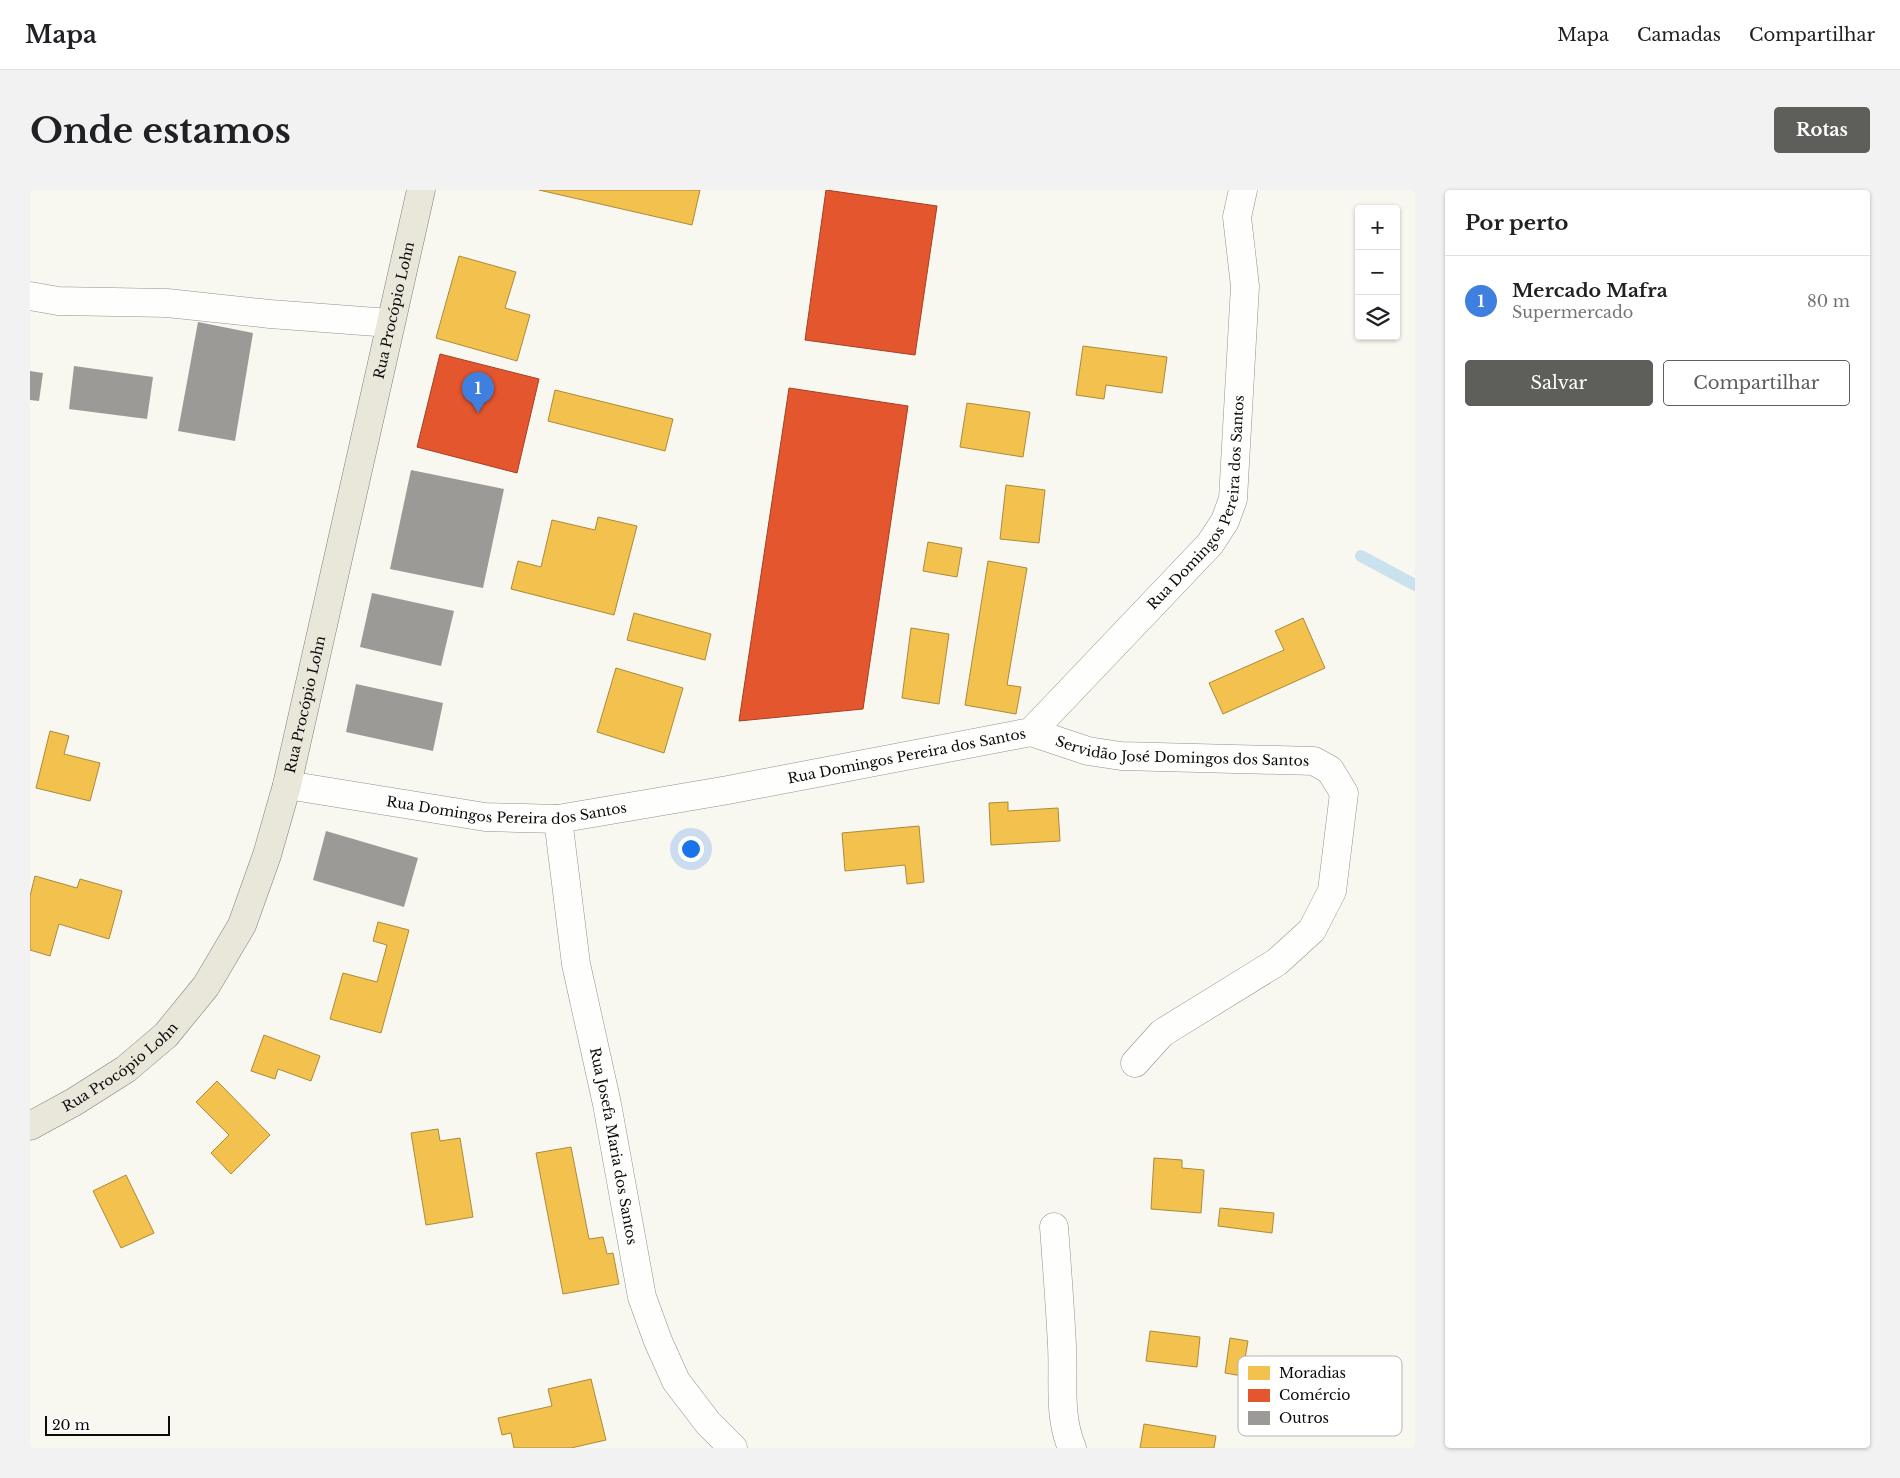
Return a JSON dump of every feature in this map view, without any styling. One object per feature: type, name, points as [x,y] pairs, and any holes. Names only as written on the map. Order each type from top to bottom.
[{"type":"main road","name":"Rua Procópio Lohn","points":[[30,1126],[74,1102],[126,1069],[166,1035],[206,986],[242,924],[267,855],[287,785],[421,190]]},
{"type":"street","name":"Rua Domingos Pereira dos Santos","points":[[287,785],[486,817],[558,818],[710,794],[1031,732],[1210,544],[1224,522],[1233,499],[1245,286],[1237,217],[1243,190]]},
{"type":"street","points":[[30,296],[58,301],[166,303],[270,314],[390,323]]},
{"type":"street","name":"Servidão José Domingos dos Santos","points":[[1031,732],[1088,751],[1121,756],[1314,761],[1330,770],[1344,793],[1332,891],[1312,930],[1277,962],[1162,1034],[1136,1063]]},
{"type":"street","name":"Rua Josefa Maria dos Santos","points":[[558,818],[576,964],[607,1104],[642,1297],[658,1341],[676,1381],[708,1423],[733,1448]]},
{"type":"street","points":[[1054,1227],[1062,1347],[1061,1396],[1066,1435],[1072,1448]]},
{"type":"building: Moradias","points":[[539,190],[700,190],[692,225]]},
{"type":"building: Moradias","points":[[459,256],[516,272],[505,308],[530,315],[517,361],[436,338]]},
{"type":"building: Moradias","points":[[1083,346],[1167,357],[1162,393],[1106,385],[1104,399],[1076,395]]},
{"type":"building: Moradias","points":[[555,390],[673,419],[665,451],[548,421]]},
{"type":"building: Moradias","points":[[967,403],[1030,412],[1023,457],[960,447]]},
{"type":"building: Moradias","points":[[1006,485],[1045,490],[1039,543],[1000,539]]},
{"type":"building: Moradias","points":[[598,517],[637,526],[614,615],[511,589],[518,561],[541,567],[552,520],[595,530]]},
{"type":"building: Moradias","points":[[928,542],[962,548],[957,577],[923,571]]},
{"type":"building: Moradias","points":[[988,561],[1027,568],[1007,685],[1021,687],[1016,714],[965,705]]},
{"type":"building: Moradias","points":[[634,613],[711,634],[705,660],[627,640]]},
{"type":"building: Moradias","points":[[1303,618],[1325,668],[1223,714],[1209,683],[1284,650],[1275,631]]},
{"type":"building: Moradias","points":[[911,628],[949,634],[939,704],[902,698]]},
{"type":"building: Moradias","points":[[616,668],[683,688],[664,753],[597,732]]},
{"type":"building: Moradias","points":[[50,731],[69,736],[64,754],[100,763],[90,801],[36,788]]},
{"type":"building: Moradias","points":[[1008,802],[1008,811],[1058,808],[1060,841],[991,845],[989,803]]},
{"type":"building: Moradias","points":[[919,826],[924,882],[907,884],[905,865],[845,871],[842,833]]},
{"type":"building: Moradias","points":[[35,876],[77,888],[80,879],[122,891],[109,939],[59,924],[50,956],[30,950],[30,896]]},
{"type":"building: Moradias","points":[[378,922],[409,930],[381,1033],[330,1019],[343,973],[377,982],[387,945],[373,941]]},
{"type":"building: Moradias","points":[[264,1035],[320,1056],[311,1081],[278,1069],[275,1079],[251,1071]]},
{"type":"building: Moradias","points":[[217,1081],[270,1135],[231,1174],[211,1153],[229,1135],[196,1102]]},
{"type":"building: Moradias","points":[[438,1129],[440,1141],[460,1138],[473,1217],[426,1225],[411,1133]]},
{"type":"building: Moradias","points":[[571,1147],[589,1239],[603,1237],[607,1254],[613,1253],[619,1284],[563,1294],[536,1153]]},
{"type":"building: Moradias","points":[[1154,1158],[1182,1160],[1182,1168],[1204,1170],[1201,1213],[1151,1209]]},
{"type":"building: Moradias","points":[[126,1175],[154,1233],[121,1248],[93,1191]]},
{"type":"building: Moradias","points":[[1220,1208],[1274,1213],[1272,1233],[1218,1226]]},
{"type":"building: Moradias","points":[[1150,1331],[1200,1337],[1197,1367],[1146,1361]]},
{"type":"building: Moradias","points":[[1230,1338],[1248,1341],[1245,1356],[1238,1356],[1238,1375],[1225,1373]]},
{"type":"building: Moradias","points":[[591,1379],[606,1440],[571,1448],[514,1448],[511,1433],[502,1435],[498,1418],[552,1406],[548,1389]]},
{"type":"building: Moradias","points":[[1144,1424],[1216,1436],[1214,1448],[1140,1448]]},
{"type":"building: Comércio","points":[[826,190],[937,206],[915,355],[805,340]]},
{"type":"building: Comércio","points":[[440,354],[539,379],[517,473],[417,447]]},
{"type":"building: Comércio","points":[[789,388],[908,406],[863,709],[739,721]]},
{"type":"building: Outros","points":[[198,322],[253,333],[235,441],[178,431]]},
{"type":"building: Outros","points":[[74,366],[153,377],[147,419],[69,409]]},
{"type":"building: Outros","points":[[30,371],[43,373],[39,401],[30,400]]},
{"type":"building: Outros","points":[[411,470],[504,489],[483,588],[390,569]]},
{"type":"building: Outros","points":[[372,593],[454,611],[441,666],[360,647]]},
{"type":"building: Outros","points":[[356,684],[443,703],[433,751],[346,732]]},
{"type":"building: Outros","points":[[326,831],[418,858],[404,907],[313,880]]},
{"type":"waterway","points":[[1361,556],[1415,585]]},
{"type":"place","name":"Mercado Mafra","points":[[478,413]]}]
